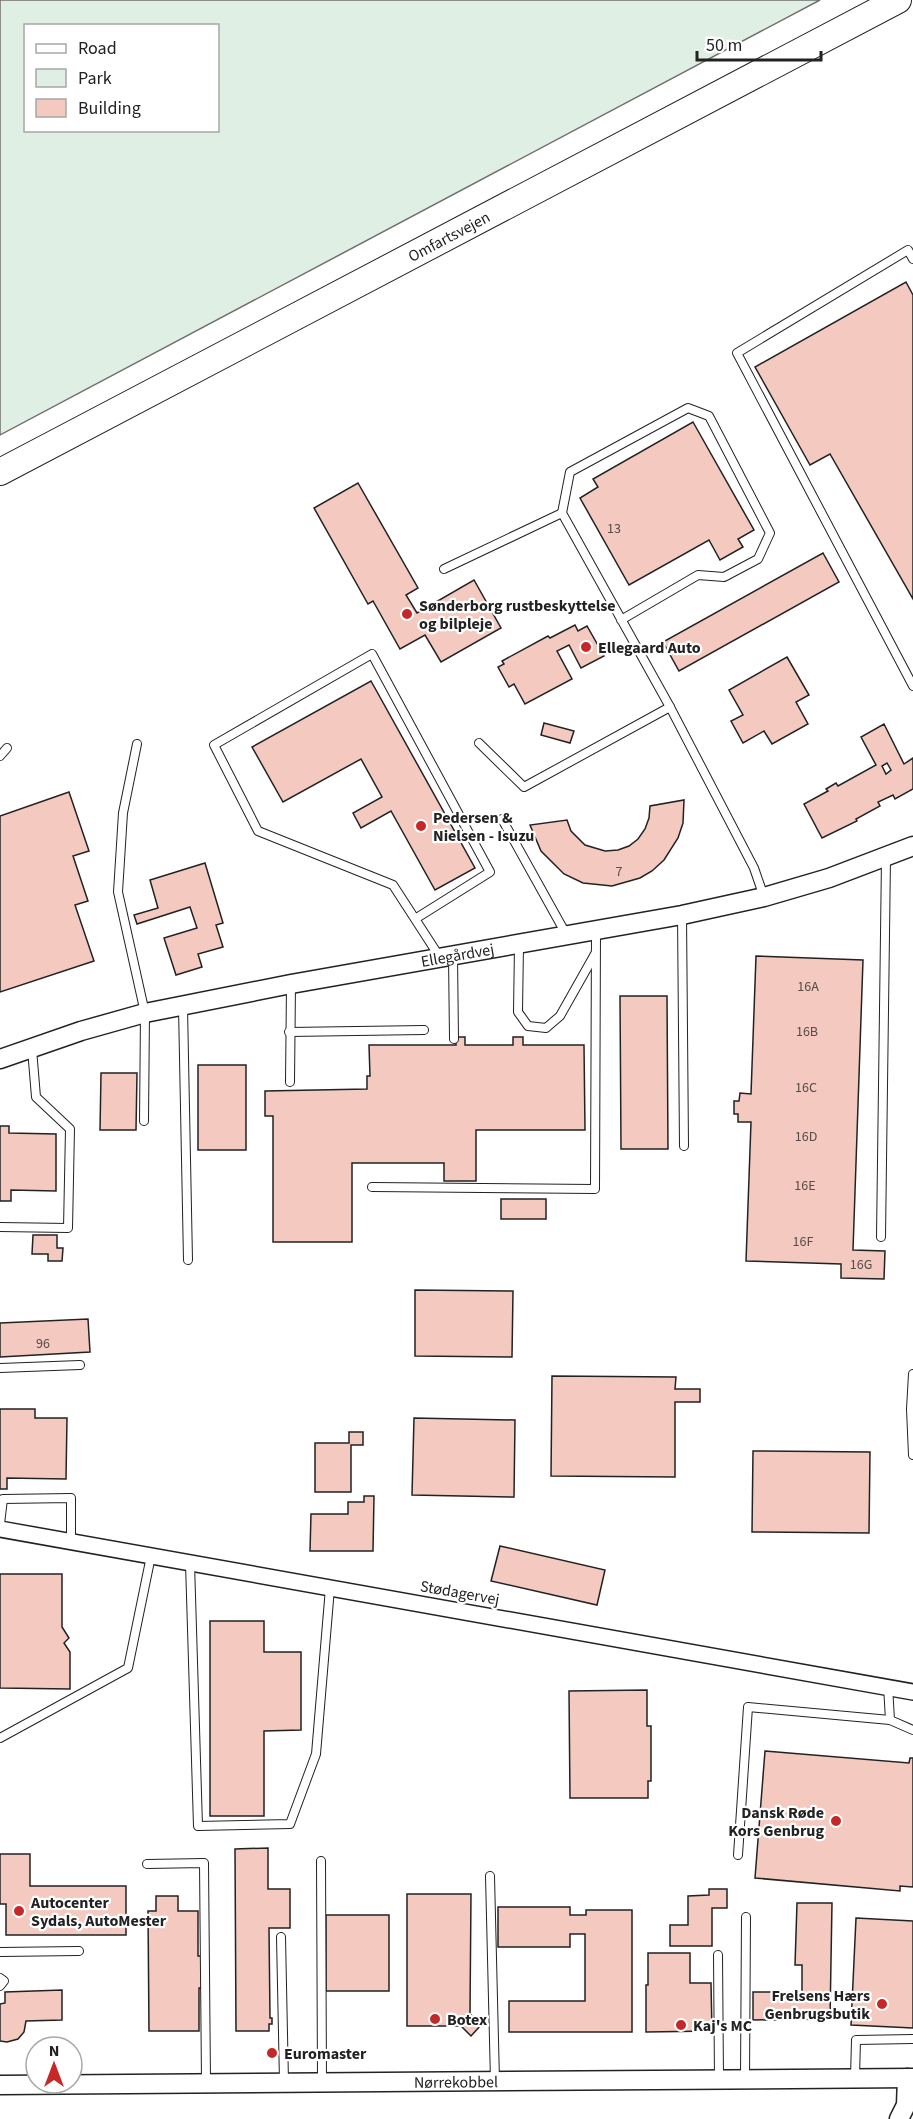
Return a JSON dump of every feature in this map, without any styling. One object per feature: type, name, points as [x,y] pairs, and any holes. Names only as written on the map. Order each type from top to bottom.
[{"type":"highway","name":"Omfartsvejen","points":[[0,472],[898,0]]},
{"type":"street","name":"Ellegårdvej","points":[[0,1059],[32,1047],[146,1013],[183,1005],[446,956],[596,931],[764,897],[829,878],[913,846]]},
{"type":"street","name":"Stødagervej","points":[[0,1530],[913,1692]]},
{"type":"street","name":"Nørrekobbel","points":[[0,2085],[910,2078]]},
{"type":"street","points":[[899,2119],[906,2105],[910,2078]]},
{"type":"lane","points":[[913,259],[908,250],[737,353],[913,686]]},
{"type":"lane","points":[[621,620],[698,575],[724,577],[758,559],[770,533],[709,416],[688,408],[570,472],[562,513],[621,620],[670,707],[754,868],[764,897]]},
{"type":"lane","points":[[444,569],[562,513]]},
{"type":"lane","points":[[415,919],[489,872],[372,654],[214,745],[258,831],[393,885],[415,919],[446,956],[454,1039]]},
{"type":"lane","points":[[479,743],[524,788],[670,707]]},
{"type":"lane","points":[[137,744],[123,813],[118,892],[146,1013],[144,1120]]},
{"type":"lane","points":[[0,756],[7,748]]},
{"type":"lane","points":[[502,819],[567,936]]},
{"type":"lane","points":[[880,1237],[886,856]]},
{"type":"lane","points":[[682,915],[684,1146]]},
{"type":"lane","points":[[372,1187],[595,1189],[596,931]]},
{"type":"lane","points":[[519,944],[518,1012],[528,1026],[546,1028],[560,1016],[596,952]]},
{"type":"lane","points":[[290,1082],[291,984]]},
{"type":"lane","points":[[183,1005],[188,1260]]},
{"type":"lane","points":[[289,1032],[424,1030]]},
{"type":"lane","points":[[0,1227],[68,1228],[70,1129],[36,1097],[32,1047]]},
{"type":"lane","points":[[0,1368],[80,1365]]},
{"type":"lane","points":[[913,1374],[911,1409],[913,1455]]},
{"type":"lane","points":[[0,1524],[3,1499],[71,1498],[71,1542]]},
{"type":"lane","points":[[0,1738],[128,1668],[151,1556]]},
{"type":"lane","points":[[190,1563],[198,1826],[290,1824],[316,1754],[330,1587]]},
{"type":"lane","points":[[888,1686],[891,1720]]},
{"type":"lane","points":[[738,1855],[748,1707],[891,1720],[913,1730]]},
{"type":"lane","points":[[321,1861],[322,2083]]},
{"type":"lane","points":[[147,1864],[204,1863],[207,2084]]},
{"type":"lane","points":[[490,1876],[495,2082]]},
{"type":"lane","points":[[746,1917],[746,2080]]},
{"type":"lane","points":[[282,1937],[284,2083]]},
{"type":"lane","points":[[0,1952],[79,1951]]},
{"type":"lane","points":[[718,1954],[718,2080]]},
{"type":"lane","points":[[0,1978],[4,1981],[0,1986]]},
{"type":"lane","points":[[854,2079],[856,2040],[913,2039]]},
{"type":"green space","points":[[0,0],[820,0],[0,435]]},
{"type":"building","points":[[906,282],[913,295],[913,599],[830,454],[810,465],[755,367]]},
{"type":"building","points":[[693,422],[754,530],[738,539],[743,547],[720,560],[709,540],[629,585],[580,498],[598,487],[593,479]]},
{"type":"building","points":[[358,483],[418,588],[406,595],[417,613],[474,580],[501,628],[441,662],[425,635],[400,649],[373,601],[368,604],[314,508]]},
{"type":"building","points":[[823,553],[839,582],[679,671],[663,642]]},
{"type":"building","points":[[575,625],[578,631],[587,626],[604,656],[581,668],[569,645],[557,651],[572,679],[525,704],[514,684],[509,687],[498,667],[504,664],[502,661],[548,636],[550,638]]},
{"type":"building","points":[[787,657],[809,695],[796,702],[808,724],[772,744],[764,731],[743,743],[731,721],[743,715],[729,690]]},
{"type":"building","points":[[371,681],[475,868],[435,890],[391,811],[361,828],[353,813],[382,797],[361,759],[283,802],[252,747]]},
{"type":"building","points":[[544,723],[574,731],[570,743],[541,735]]},
{"type":"building","points":[[884,724],[904,764],[913,758],[913,789],[895,799],[893,795],[878,802],[880,806],[856,819],[857,821],[822,838],[804,804],[828,791],[826,789],[836,783],[838,786],[876,765],[861,737]],"holes":[[[887,763],[891,770],[886,774],[882,766]]]},
{"type":"building","points":[[69,792],[89,851],[73,856],[88,901],[75,905],[94,961],[0,992],[0,816]]},
{"type":"building","points":[[684,800],[683,823],[678,838],[664,860],[640,878],[612,886],[583,883],[564,874],[541,851],[530,825],[567,820],[571,831],[585,845],[605,851],[618,850],[638,839],[649,818],[650,806]]},
{"type":"building","points":[[205,863],[223,923],[216,925],[223,947],[198,954],[202,967],[176,975],[164,938],[197,928],[190,907],[137,924],[134,915],[158,908],[150,880]]},
{"type":"building","points":[[756,956],[863,960],[853,1250],[885,1251],[884,1279],[841,1278],[841,1264],[746,1261],[751,1122],[738,1122],[738,1114],[734,1114],[734,1101],[739,1101],[740,1093],[751,1094]]},
{"type":"building","points":[[620,996],[667,996],[668,1149],[621,1149]]},
{"type":"building","points":[[456,1037],[465,1037],[465,1045],[513,1045],[513,1037],[523,1037],[523,1045],[584,1045],[585,1130],[476,1130],[476,1181],[444,1181],[444,1163],[352,1163],[352,1242],[273,1242],[273,1116],[265,1116],[265,1091],[367,1089],[367,1076],[370,1076],[369,1045],[456,1045]]},
{"type":"building","points":[[198,1065],[246,1065],[246,1150],[198,1150]]},
{"type":"building","points":[[101,1073],[137,1073],[136,1130],[100,1130]]},
{"type":"building","points":[[0,1126],[9,1126],[9,1133],[56,1134],[56,1191],[11,1190],[11,1201],[0,1201]]},
{"type":"building","points":[[501,1199],[546,1199],[546,1219],[501,1219]]},
{"type":"building","points":[[33,1235],[57,1235],[57,1248],[63,1248],[62,1261],[48,1261],[48,1254],[32,1254]]},
{"type":"building","points":[[415,1290],[513,1291],[512,1357],[415,1356]]},
{"type":"building","points":[[88,1319],[90,1352],[0,1357],[0,1323]]},
{"type":"building","points":[[552,1376],[676,1377],[675,1389],[700,1389],[700,1402],[675,1402],[675,1477],[551,1476]]},
{"type":"building","points":[[0,1409],[35,1409],[35,1418],[67,1418],[66,1479],[7,1478],[7,1489],[0,1489]]},
{"type":"building","points":[[414,1418],[515,1420],[514,1497],[412,1495]]},
{"type":"building","points":[[349,1432],[363,1432],[363,1445],[351,1445],[351,1492],[315,1492],[315,1443],[349,1443]]},
{"type":"building","points":[[753,1451],[870,1452],[869,1533],[752,1532]]},
{"type":"building","points":[[364,1496],[374,1496],[373,1551],[310,1551],[311,1514],[348,1514],[348,1502],[364,1502]]},
{"type":"building","points":[[500,1546],[605,1570],[597,1605],[491,1581]]},
{"type":"building","points":[[0,1574],[62,1574],[62,1627],[69,1638],[64,1643],[70,1652],[70,1689],[0,1688]]},
{"type":"building","points":[[210,1621],[264,1621],[264,1652],[301,1652],[301,1730],[264,1731],[264,1816],[210,1816]]},
{"type":"building","points":[[647,1690],[647,1726],[651,1726],[651,1781],[648,1781],[648,1798],[570,1798],[569,1691]]},
{"type":"building","name":"Dansk Røde Kors Genbrug","points":[[765,1751],[909,1763],[910,1758],[913,1758],[913,1887],[900,1886],[900,1891],[755,1878]]},
{"type":"building","points":[[268,1848],[268,1889],[290,1889],[290,1928],[269,1928],[270,2018],[272,2018],[272,2024],[269,2024],[269,2031],[236,2031],[235,1849]]},
{"type":"building","points":[[0,1854],[30,1854],[30,1886],[126,1886],[126,1935],[6,1935],[6,1904],[0,1904]]},
{"type":"building","points":[[709,1889],[727,1889],[727,1908],[712,1908],[712,1946],[670,1946],[670,1925],[688,1925],[688,1896],[709,1895]]},
{"type":"building","points":[[407,1894],[471,1894],[470,2014],[482,2024],[471,2036],[461,2026],[407,2026]]},
{"type":"building","points":[[156,1896],[178,1896],[178,1911],[198,1911],[198,1956],[202,1956],[199,2031],[149,2031],[148,1911],[156,1911]]},
{"type":"building","points":[[797,1903],[832,1903],[830,2019],[753,2020],[753,1992],[802,1992],[802,1965],[795,1965]]},
{"type":"building","points":[[498,1907],[570,1907],[570,1915],[586,1915],[586,1910],[632,1910],[632,2032],[509,2032],[509,2001],[585,2001],[585,1934],[570,1934],[570,1947],[498,1947]]},
{"type":"building","points":[[326,1915],[389,1915],[389,1991],[326,1991]]},
{"type":"building","points":[[856,1918],[913,1921],[913,2028],[851,2025]]},
{"type":"building","points":[[648,1953],[690,1953],[690,1983],[711,1983],[712,2031],[646,2032]]},
{"type":"building","points":[[62,1990],[62,2020],[26,2021],[24,2032],[18,2039],[0,2041],[0,2004],[5,2003],[5,1992]]},
{"type":"place","name":"Sønderborg rustbeskyttelse og bilpleje","points":[[407,614]]},
{"type":"place","name":"Ellegaard Auto","points":[[586,647]]},
{"type":"place","name":"Pedersen & Nielsen - Isuzu","points":[[421,826]]},
{"type":"place","name":"Dansk Røde Kors Genbrug","points":[[836,1821]]},
{"type":"place","name":"Autocenter Sydals, AutoMester","points":[[19,1911]]},
{"type":"place","name":"Frelsens Hærs Genbrugsbutik","points":[[882,2004]]},
{"type":"place","name":"Botex","points":[[435,2019]]},
{"type":"place","name":"Kaj's MC","points":[[681,2025]]},
{"type":"place","name":"Euromaster","points":[[272,2053]]}]
